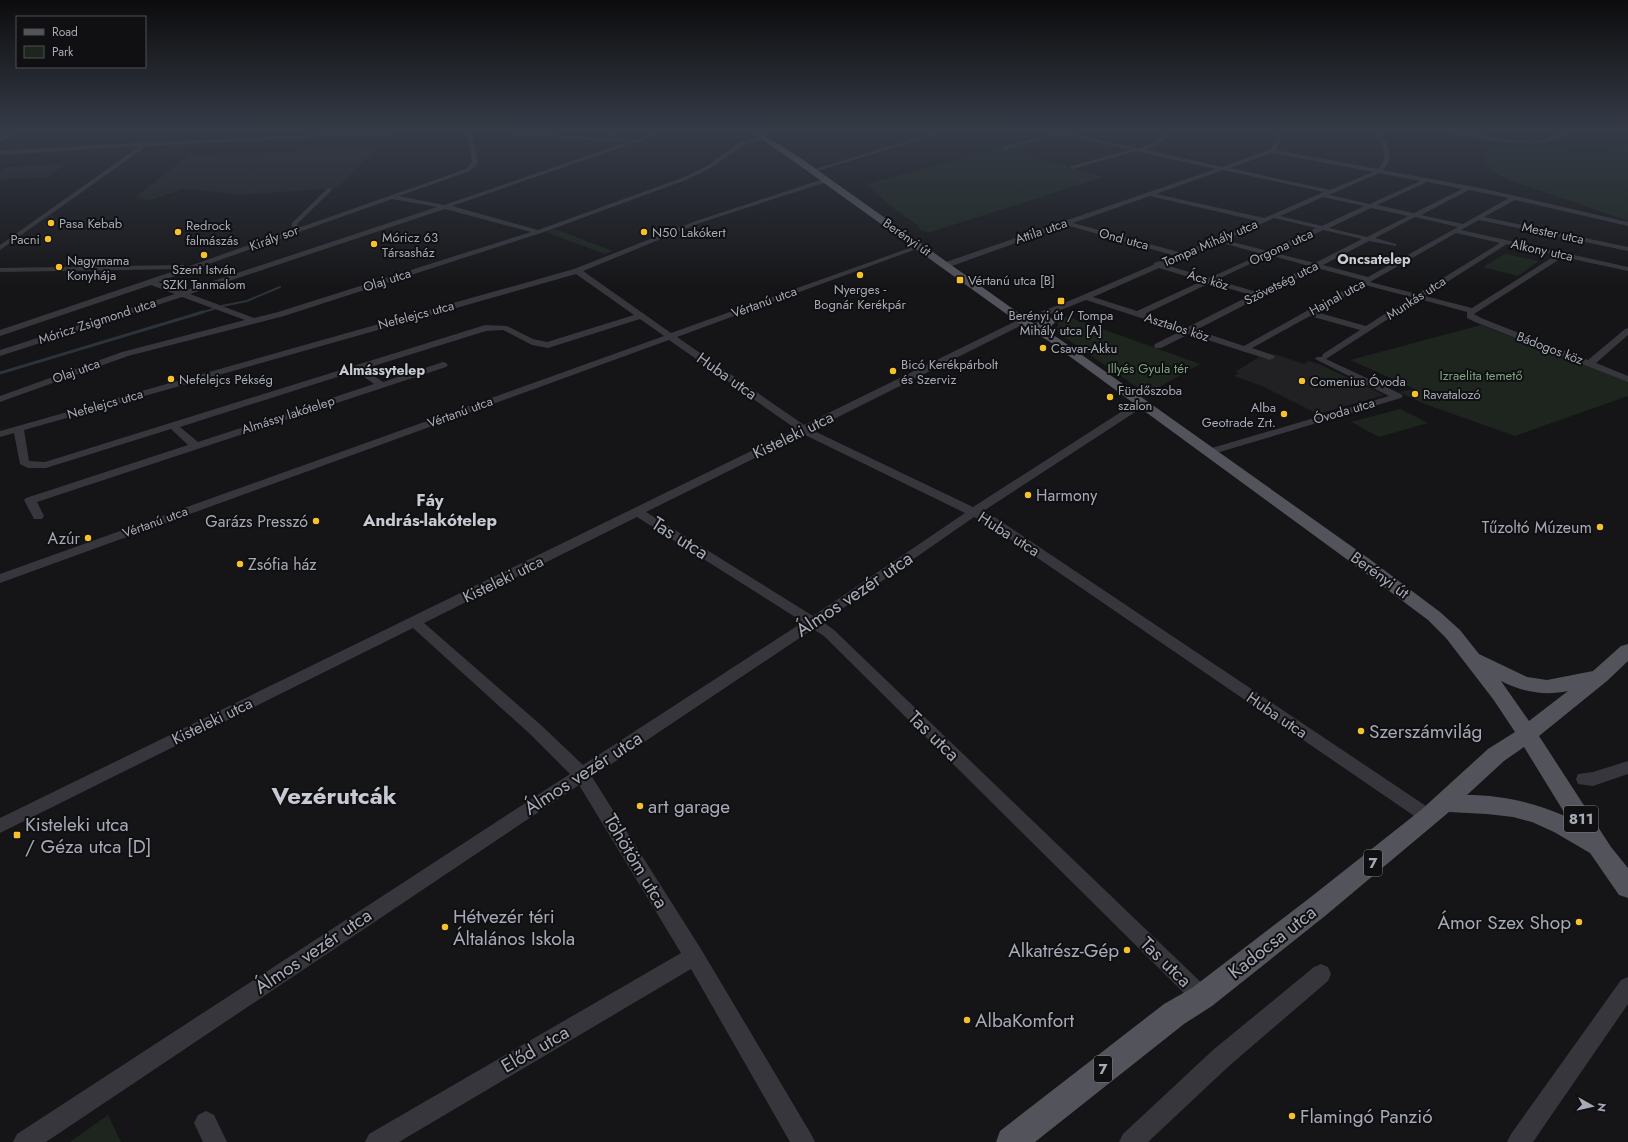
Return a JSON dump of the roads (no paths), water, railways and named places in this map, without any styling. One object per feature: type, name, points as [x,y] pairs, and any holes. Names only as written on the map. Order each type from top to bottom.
[{"type":"main road","name":"Berényi út","points":[[829,182],[920,246],[964,279],[1004,306],[1030,321],[1434,616],[1453,634],[1500,694],[1603,854],[1628,887]]},
{"type":"main road","points":[[1030,321],[1047,322],[1048,330],[1054,340]]},
{"type":"main road","name":"7","points":[[1527,734],[1600,676],[1628,650]]},
{"type":"main road","points":[[1470,655],[1514,679],[1546,687],[1564,685],[1600,676]]},
{"type":"main road","name":"Kadocsa utca","points":[[1011,1142],[1174,1014],[1202,997],[1316,908],[1437,810],[1496,756],[1527,734]]},
{"type":"main road","points":[[1437,810],[1500,806],[1536,814],[1572,831],[1590,842],[1603,854]]},
{"type":"street","points":[[0,248],[93,182]]},
{"type":"street","name":"Király sor","points":[[0,333],[151,282],[431,182]]},
{"type":"street","name":"Móricz Zsigmond utca","points":[[0,353],[518,182]]},
{"type":"street","name":"Olaj utca","points":[[0,399],[125,354],[300,308],[538,232],[674,182]]},
{"type":"street","name":"Nefelejcs utca","points":[[0,434],[356,332],[577,271],[709,218],[820,182]]},
{"type":"street","name":"Attila utca","points":[[946,265],[1183,182]]},
{"type":"street","points":[[1284,182],[1330,192]]},
{"type":"street","name":"Tompa Mihály utca","points":[[1030,321],[1182,254],[1353,182]]},
{"type":"street","name":"Orgona utca","points":[[1137,314],[1421,182]]},
{"type":"street","points":[[1438,182],[1628,224]]},
{"type":"street","name":"Szövetség utca","points":[[1158,346],[1468,188]]},
{"type":"street","points":[[300,229],[295,227],[294,224],[330,189]]},
{"type":"street","points":[[1149,194],[1263,220]]},
{"type":"street","points":[[1321,196],[1464,226]]},
{"type":"street","points":[[390,197],[446,207],[538,232]]},
{"type":"street","name":"Hajnal utca","points":[[1244,349],[1514,198]]},
{"type":"street","points":[[1272,216],[1394,245]]},
{"type":"street","name":"Mester utca","points":[[1478,218],[1628,249]]},
{"type":"street","name":"Ond utca","points":[[1066,223],[1182,254]]},
{"type":"street","name":"Alkony utca","points":[[1455,231],[1628,268]]},
{"type":"street","name":"Bádogos köz","points":[[1218,240],[1316,266],[1473,314],[1628,380]]},
{"type":"street","name":"Munkás utca","points":[[1323,358],[1506,242]]},
{"type":"street","name":"Vértanú utca","points":[[0,579],[920,246]]},
{"type":"street","points":[[1473,314],[1563,254]]},
{"type":"street","name":"Ács köz","points":[[1157,265],[1258,295]]},
{"type":"street","points":[[151,282],[162,274],[154,268]]},
{"type":"street","points":[[2,270],[189,268]]},
{"type":"street","name":"Huba utca","points":[[577,271],[804,430],[974,512],[1002,528],[1437,810]]},
{"type":"street","points":[[151,282],[254,321]]},
{"type":"street","name":"Asztalos köz","points":[[1085,297],[1270,357]]},
{"type":"street","name":"Tompa Mihály utca","points":[[1047,322],[1062,306]]},
{"type":"street","points":[[1309,313],[1367,329]]},
{"type":"street","name":"Almássy lakótelep","points":[[19,429],[24,462],[28,465],[36,466],[56,463],[485,328],[506,329],[528,342],[548,345],[640,316]]},
{"type":"street","name":"Kisteleki utca","points":[[0,826],[804,430],[1006,331],[1030,321]]},
{"type":"street","points":[[1590,363],[1628,331]]},
{"type":"street","name":"Óvoda utca","points":[[1209,452],[1398,396],[1323,358]]},
{"type":"street","name":"Almássy lakótelep","points":[[38,516],[30,500],[443,365]]},
{"type":"street","points":[[357,368],[380,385]]},
{"type":"street","name":"Álmos vezér utca","points":[[25,1142],[813,622],[974,512],[1142,403]]},
{"type":"street","points":[[173,426],[195,445]]},
{"type":"street","name":"Tas utca","points":[[638,512],[829,633],[1202,997]]},
{"type":"street","name":"Töhötöm utca","points":[[415,622],[536,730],[581,774],[606,811],[694,956],[803,1142]]},
{"type":"street","points":[[1584,779],[1592,779],[1628,767]]},
{"type":"street","name":"Előd utca","points":[[377,1142],[694,956]]},
{"type":"street","points":[[1131,1142],[1221,1058],[1321,974]]},
{"type":"street","points":[[1518,1142],[1628,987]]},
{"type":"waterway","points":[[222,306],[247,301],[280,287]]},
{"type":"waterway","points":[[199,313],[214,309]]},
{"type":"waterway","points":[[0,373],[203,312]]},
{"type":"place","name":"Pasa Kebab","points":[[51,223]]},
{"type":"place","name":"Redrock falmászás","points":[[178,232]]},
{"type":"place","name":"N50 Lakókert","points":[[644,232]]},
{"type":"place","name":"Pacni","points":[[48,239]]},
{"type":"place","name":"Móricz 63 Társasház","points":[[374,244]]},
{"type":"place","name":"Szent István SZKI Tanmalom","points":[[204,255]]},
{"type":"place","name":"Nagymama Konyhája","points":[[59,267]]},
{"type":"place","name":"Nyerges - Bognár Kerékpár","points":[[860,275]]},
{"type":"place","name":"Vértanú utca [B]","points":[[960,280]]},
{"type":"place","name":"Berényi út / Tompa Mihály utca [A]","points":[[1061,301]]},
{"type":"place","name":"Csavar-Akku","points":[[1043,348]]},
{"type":"place","name":"Bicó Kerékpárbolt és Szerviz","points":[[893,371]]},
{"type":"place","name":"Nefelejcs Pékség","points":[[171,379]]},
{"type":"place","name":"Comenius Óvoda","points":[[1302,381]]},
{"type":"place","name":"Ravatalozó","points":[[1415,394]]},
{"type":"place","name":"Fürdőszoba szalon","points":[[1110,397]]},
{"type":"place","name":"Alba Geotrade Zrt.","points":[[1284,414]]},
{"type":"place","name":"Harmony","points":[[1028,495]]},
{"type":"place","name":"Garázs Presszó","points":[[316,521]]},
{"type":"place","name":"Tűzoltó Múzeum","points":[[1600,527]]},
{"type":"place","name":"Azúr","points":[[88,538]]},
{"type":"place","name":"Zsófia ház","points":[[240,564]]},
{"type":"place","name":"Szerszámvilág","points":[[1361,731]]},
{"type":"place","name":"art garage","points":[[640,806]]},
{"type":"place","name":"Kisteleki utca / Géza utca [D]","points":[[17,835]]},
{"type":"place","name":"Ámor Szex Shop","points":[[1579,922]]},
{"type":"place","name":"Hétvezér téri Általános Iskola","points":[[445,927]]},
{"type":"place","name":"Alkatrész-Gép","points":[[1127,950]]},
{"type":"place","name":"AlbaKomfort","points":[[967,1020]]},
{"type":"place","name":"Flamingó Panzió","points":[[1292,1116]]},
{"type":"district","name":"Oncsatelep","points":[[1374,259]]},
{"type":"district","name":"Almássytelep","points":[[382,370]]},
{"type":"district","name":"Fáy András-lakótelep","points":[[430,510]]},
{"type":"district","name":"Vezérutcák","points":[[334,795]]},
{"type":"park label","name":"Illyés Gyula tér","points":[[1148,368]]},
{"type":"park label","name":"Izraelita temető","points":[[1481,375]]}]
